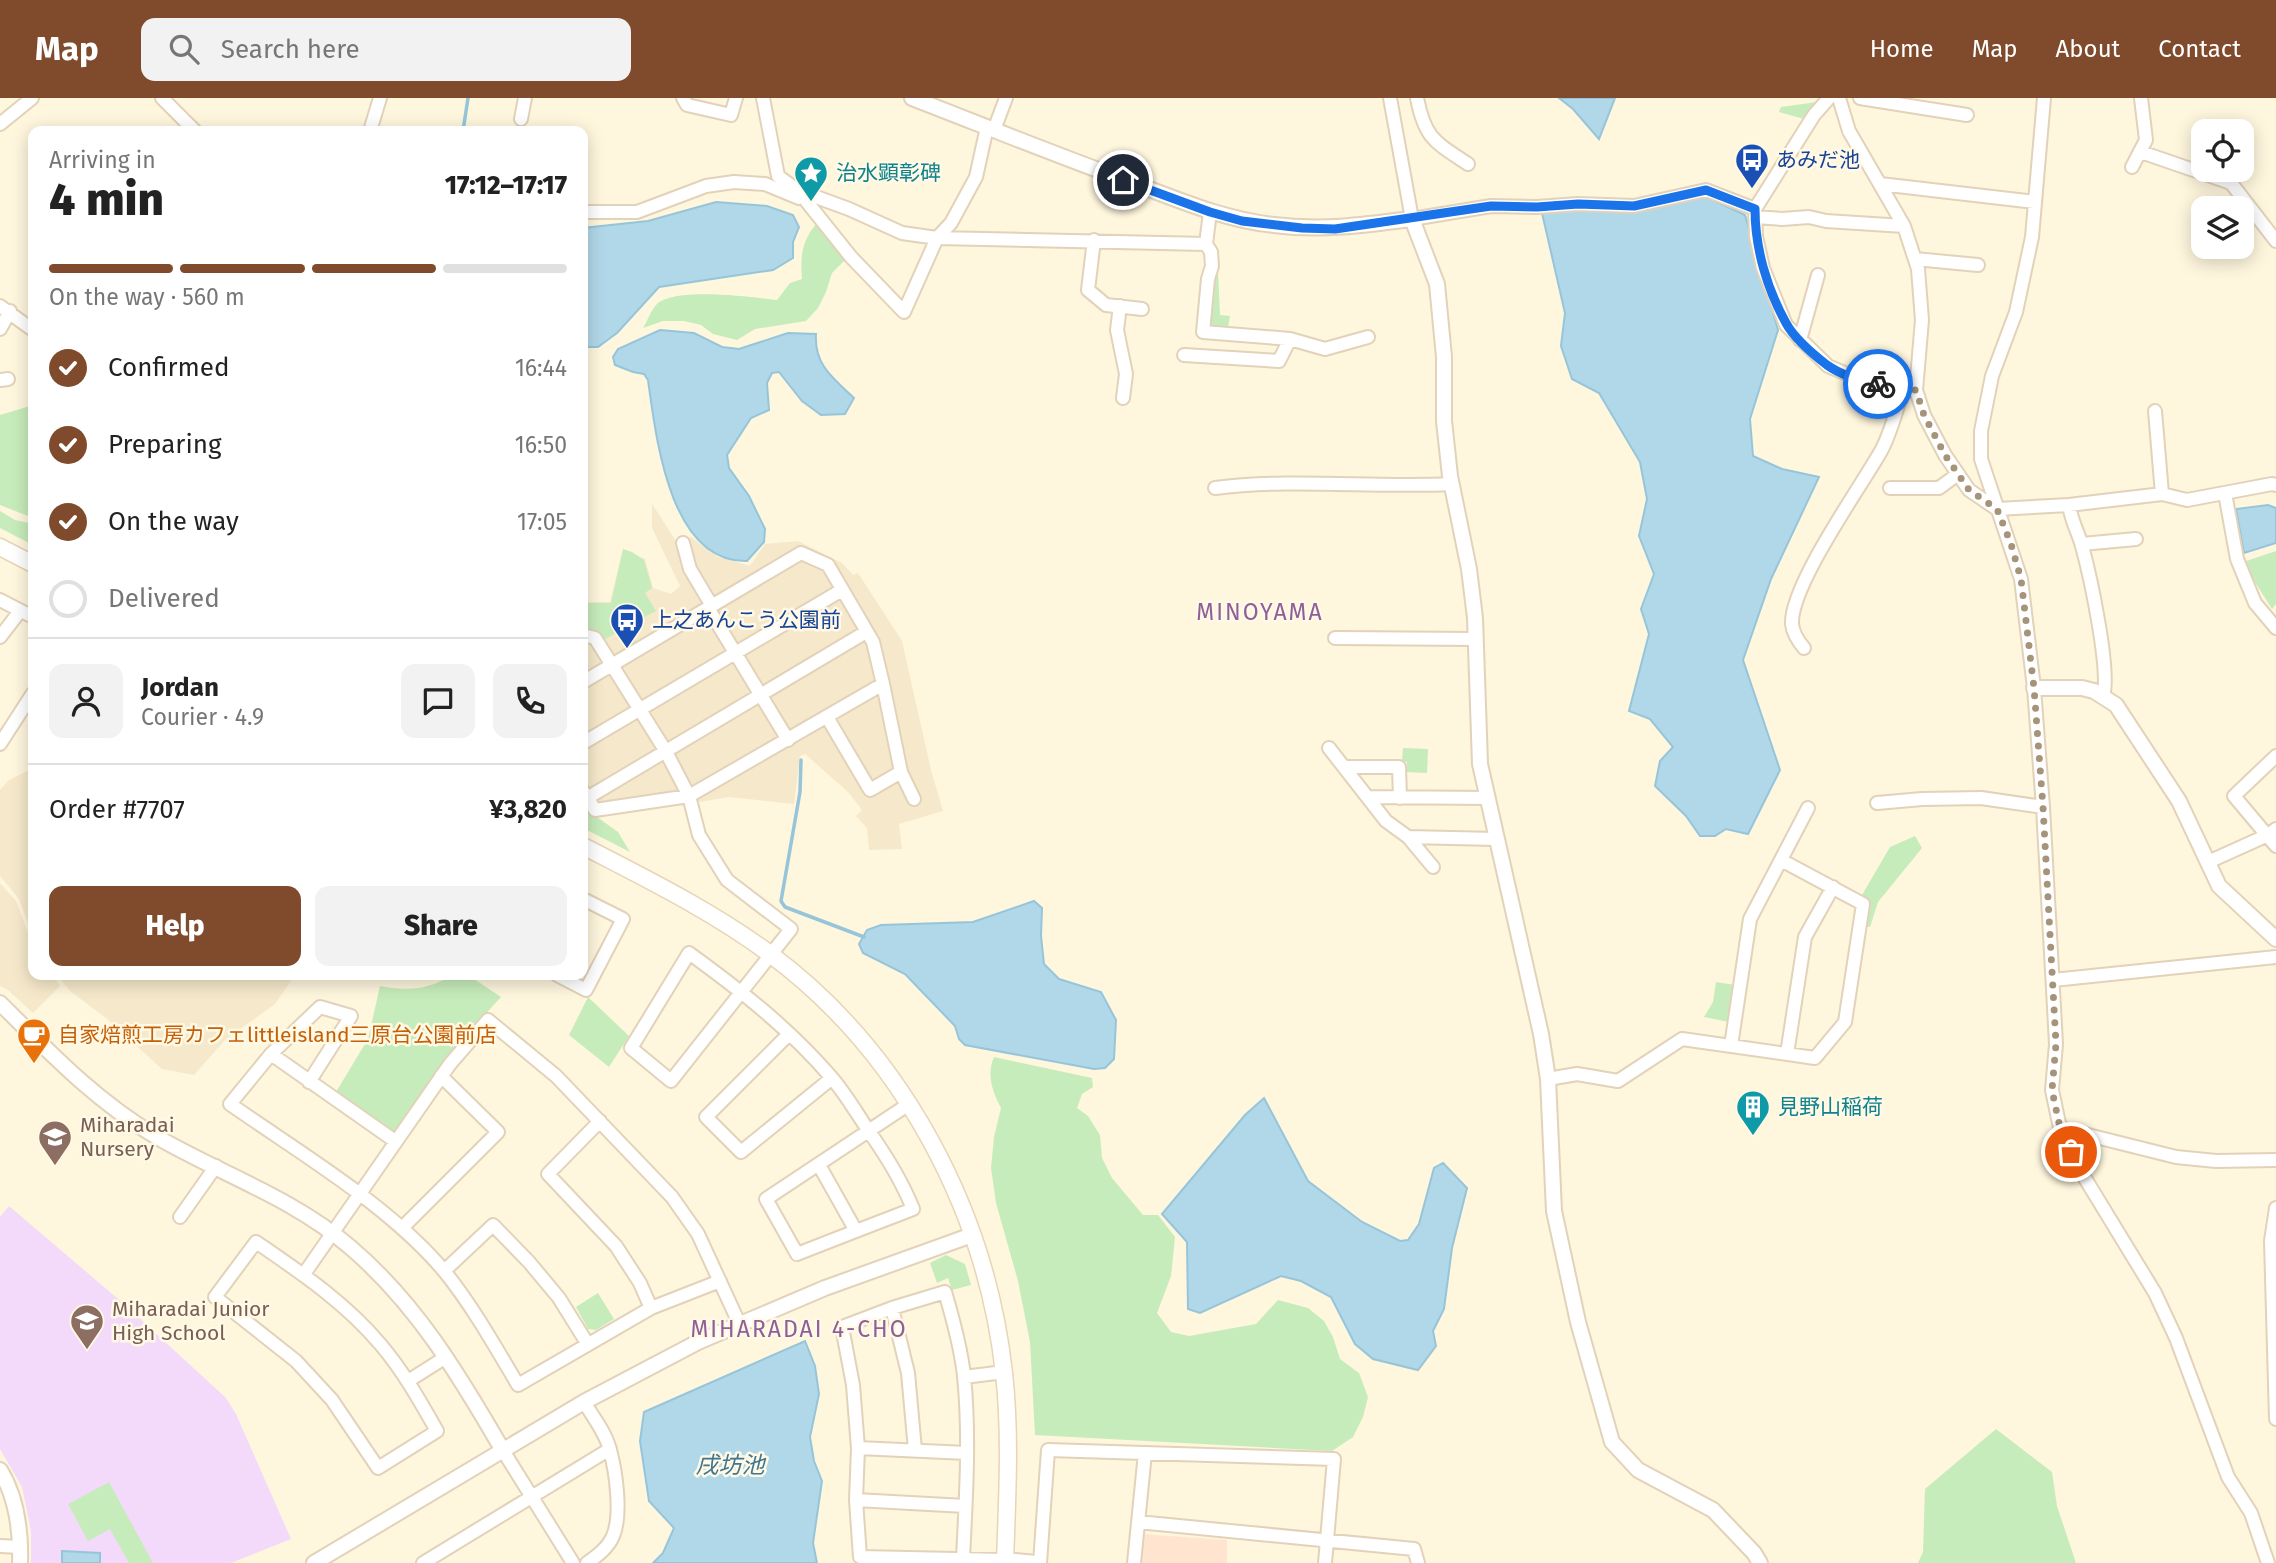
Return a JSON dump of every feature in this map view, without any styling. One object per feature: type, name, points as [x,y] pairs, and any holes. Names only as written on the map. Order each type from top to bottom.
[{"type":"main road","points":[[0,547],[28,561]]},
{"type":"main road","points":[[588,849],[699,906],[771,955],[822,997],[848,1024],[873,1053],[909,1104],[942,1164],[972,1235],[988,1288],[1004,1372],[1009,1455],[1005,1562]]},
{"type":"street","points":[[0,124],[32,98]]},
{"type":"street","points":[[162,98],[190,126]]},
{"type":"street","points":[[372,126],[380,98]]},
{"type":"street","points":[[521,119],[525,98]]},
{"type":"street","points":[[683,98],[687,105],[731,115],[736,98]]},
{"type":"street","points":[[762,98],[778,176],[808,198],[851,257],[904,312],[937,238],[951,223],[976,177],[991,128],[1006,98]]},
{"type":"street","points":[[912,98],[1210,212],[1242,221],[1335,229],[1491,206],[1634,206],[1706,190],[1755,213],[1782,219],[1809,217],[1826,221],[1904,226]]},
{"type":"street","points":[[1392,98],[1412,219],[1437,284],[1444,357],[1444,421],[1451,484],[1469,569],[1476,639],[1480,764],[1541,1034],[1548,1079],[1554,1211],[1578,1322],[1612,1441],[1638,1470],[1713,1510],[1760,1563]]},
{"type":"street","points":[[1417,98],[1420,116],[1432,140],[1468,164]]},
{"type":"street","points":[[1829,98],[1814,115],[1755,213],[1756,236],[1763,268],[1786,325],[1829,366],[1863,381],[1910,390],[1945,455],[1969,490],[1997,509],[2068,505],[2162,494],[2187,500],[2276,485]]},
{"type":"street","points":[[1804,648],[1797,640],[1792,624],[1795,607],[1807,575],[1883,448],[1910,390],[1922,320],[1918,269],[1904,226],[1849,131],[1839,98]]},
{"type":"street","points":[[1860,98],[1966,115]]},
{"type":"street","points":[[2044,98],[2032,237],[2016,312],[1992,376],[1981,431],[1981,459],[2021,579],[2034,688],[2056,1044],[2052,1090],[2060,1128],[2082,1175],[2155,1293],[2176,1338],[2228,1477],[2251,1513],[2268,1563]]},
{"type":"street","points":[[2132,167],[2146,140],[2141,98]]},
{"type":"street","points":[[2141,152],[2231,183],[2276,241]]},
{"type":"street","points":[[588,212],[637,212],[706,186],[734,182],[765,184],[902,233],[937,238],[1206,244]]},
{"type":"street","points":[[1880,184],[2035,202]]},
{"type":"street","points":[[1200,356],[1208,279],[1212,266],[1211,252],[1206,244],[1210,212]]},
{"type":"street","points":[[1094,240],[1088,290],[1106,305],[1142,309]]},
{"type":"street","points":[[1915,259],[1978,265]]},
{"type":"street","points":[[1800,340],[1818,275]]},
{"type":"street","points":[[1120,306],[1117,330],[1126,374],[1123,398]]},
{"type":"street","points":[[0,329],[5,309],[28,326]]},
{"type":"street","points":[[1203,332],[1290,339],[1325,349],[1368,337]]},
{"type":"street","points":[[1184,355],[1279,361],[1290,339]]},
{"type":"street","points":[[2155,411],[2162,494]]},
{"type":"street","points":[[1890,488],[1939,488],[1958,474]]},
{"type":"street","points":[[1215,488],[1256,483],[1413,486],[1451,484]]},
{"type":"street","points":[[2225,493],[2237,559],[2255,603],[2276,628]]},
{"type":"street","points":[[2068,505],[2071,521],[2082,544],[2101,640],[2106,687],[2103,696]]},
{"type":"street","points":[[2082,544],[2136,539]]},
{"type":"street","points":[[684,542],[690,569],[735,653],[788,740]]},
{"type":"street","points":[[588,679],[801,553],[828,565],[873,642],[901,772],[914,799]]},
{"type":"street","points":[[588,740],[842,590]]},
{"type":"street","points":[[0,600],[28,615]]},
{"type":"street","points":[[0,637],[20,611]]},
{"type":"street","points":[[588,792],[866,632]]},
{"type":"street","points":[[588,636],[595,638],[664,750],[689,796],[699,835],[727,880],[791,929],[743,992],[671,1081],[631,1048],[689,953],[743,992],[832,1078],[868,1130],[895,1173],[913,1209],[797,1254],[766,1199],[868,1130],[909,1104]]},
{"type":"street","points":[[1335,638],[1476,639]]},
{"type":"street","points":[[588,799],[595,810],[689,796],[883,684]]},
{"type":"street","points":[[2034,688],[2082,688],[2103,696],[2116,705],[2179,801],[2219,886],[2276,939]]},
{"type":"street","points":[[0,744],[28,701]]},
{"type":"street","points":[[827,717],[870,790],[901,772]]},
{"type":"street","points":[[1329,748],[1386,821],[1408,837],[1433,867]]},
{"type":"street","points":[[2208,862],[2273,837],[2234,796],[2276,757]]},
{"type":"street","points":[[1344,767],[1399,767],[1400,798]]},
{"type":"street","points":[[1368,797],[1487,798]]},
{"type":"street","points":[[1877,803],[1981,798],[2043,807]]},
{"type":"street","points":[[1731,1046],[1750,919],[1808,808]]},
{"type":"street","points":[[1408,837],[1496,839]]},
{"type":"street","points":[[1548,1079],[1577,1074],[1619,1081],[1682,1039],[1815,1058],[1845,1022],[1863,904],[1781,860]]},
{"type":"street","points":[[1787,1054],[1805,937],[1833,887]]},
{"type":"street","points":[[566,980],[586,990],[623,919],[588,902]]},
{"type":"street","points":[[2053,980],[2276,957]]},
{"type":"street","points":[[0,1003],[59,1062],[104,1100],[157,1136],[293,1206],[377,1271],[401,1296],[446,1357],[573,1563]]},
{"type":"street","points":[[310,1082],[351,1016],[320,1007],[271,1054],[230,1104],[402,1228],[444,1271],[474,1313],[518,1385],[651,1308],[720,1281]]},
{"type":"street","points":[[304,1274],[441,1076],[488,1020],[556,1076],[672,1196],[698,1234],[739,1323]]},
{"type":"street","points":[[789,1034],[706,1117],[741,1152],[832,1078]]},
{"type":"street","points":[[271,1054],[395,1142]]},
{"type":"street","points":[[402,1228],[498,1132],[441,1076]]},
{"type":"street","points":[[600,1121],[548,1174],[616,1246],[640,1283],[651,1308]]},
{"type":"street","points":[[2060,1128],[2176,1157],[2216,1161],[2276,1160]]},
{"type":"street","points":[[819,1165],[856,1231]]},
{"type":"street","points":[[180,1217],[216,1166]]},
{"type":"street","points":[[2276,1208],[2271,1241],[2276,1419]]},
{"type":"street","points":[[444,1271],[493,1225],[559,1298],[587,1343]]},
{"type":"street","points":[[314,1563],[502,1449],[698,1342],[825,1288],[972,1235]]},
{"type":"street","points":[[256,1242],[304,1274],[351,1313],[380,1344],[408,1381],[437,1431],[378,1468],[332,1400],[296,1361],[215,1297],[256,1242]]},
{"type":"street","points":[[963,1561],[967,1452],[964,1377],[945,1292],[842,1327],[853,1385],[858,1448],[856,1500],[860,1557],[902,1560],[1038,1563],[1048,1450],[1334,1459],[1325,1563]]},
{"type":"street","points":[[892,1308],[908,1373],[915,1450]]},
{"type":"street","points":[[408,1381],[446,1357]]},
{"type":"street","points":[[964,1377],[1004,1372]]},
{"type":"street","points":[[584,1402],[610,1449],[617,1492],[617,1522],[612,1537],[606,1547],[587,1563]]},
{"type":"street","points":[[858,1448],[967,1452]]},
{"type":"street","points":[[423,1563],[610,1449]]},
{"type":"street","points":[[1134,1563],[1144,1453]]},
{"type":"street","points":[[0,1470],[13,1497],[20,1563]]},
{"type":"street","points":[[856,1500],[965,1506]]},
{"type":"street","points":[[1138,1522],[1414,1549],[1418,1563]]},
{"type":"street","points":[[0,1545],[20,1547]]},
{"type":"shaded area","points":[[652,504],[678,544],[691,537],[716,556],[750,566],[765,544],[798,541],[842,563],[853,575],[858,573],[902,641],[943,811],[899,824],[902,849],[869,850],[867,828],[856,816],[862,810],[849,793],[805,754],[800,756],[794,804],[729,797],[700,802],[681,801],[601,815],[588,805],[588,602],[610,602],[623,549],[645,559],[653,588],[671,594],[680,586],[652,528]]},
{"type":"shaded area","points":[[28,770],[28,923],[19,899],[0,876],[0,790],[9,780]]},
{"type":"shaded area","points":[[0,883],[16,901],[28,933],[28,980],[56,980],[60,986],[33,1013],[0,986]]},
{"type":"shaded area","points":[[61,980],[292,980],[275,1004],[225,1040],[194,1075],[162,1069],[106,1018],[70,991]]},
{"type":"shaded area","name":"Miharadai Junior High School","points":[[9,1206],[124,1304],[226,1398],[236,1414],[291,1539],[231,1563],[31,1563],[31,1531],[22,1487],[0,1449],[0,1217]]},
{"type":"shaded area","points":[[1141,1534],[1227,1540],[1227,1563],[1139,1563]]},
{"type":"green space","points":[[1817,102],[1804,119],[1779,112],[1781,107]]},
{"type":"green space","points":[[817,223],[844,256],[844,261],[832,273],[818,308],[806,321],[755,329],[737,340],[713,334],[701,325],[684,321],[663,321],[643,328],[657,304],[680,296],[714,294],[777,300],[790,283],[802,279],[803,249]]},
{"type":"green space","points":[[1218,270],[1220,315],[1230,316],[1228,328],[1213,327],[1210,321],[1210,299]]},
{"type":"green space","points":[[28,407],[28,516],[0,505],[0,415]]},
{"type":"green space","points":[[0,511],[15,520],[28,523],[28,542],[0,528]]},
{"type":"green space","points":[[623,549],[644,560],[652,588],[645,593],[656,611],[627,626],[637,643],[626,649],[616,633],[602,641],[588,633],[588,603],[611,603]]},
{"type":"green space","points":[[2276,551],[2276,604],[2272,609],[2253,579],[2246,561]]},
{"type":"green space","points":[[1403,748],[1428,749],[1427,773],[1406,772],[1407,762],[1402,761]]},
{"type":"green space","points":[[588,811],[618,832],[630,852],[588,831]]},
{"type":"green space","points":[[1915,836],[1922,848],[1878,902],[1870,927],[1865,927],[1870,900],[1862,895],[1890,847]]},
{"type":"green space","points":[[443,980],[476,980],[501,997],[450,1053],[399,1127],[394,1131],[388,1130],[336,1092],[368,1039],[380,986],[399,989],[435,984]]},
{"type":"green space","points":[[1716,982],[1735,985],[1729,1022],[1704,1017],[1713,1002]]},
{"type":"green space","points":[[588,997],[629,1036],[609,1067],[569,1035]]},
{"type":"green space","points":[[994,1057],[1092,1078],[1093,1087],[1082,1094],[1077,1108],[1088,1116],[1100,1135],[1102,1158],[1112,1178],[1143,1215],[1158,1215],[1175,1237],[1171,1276],[1157,1313],[1171,1332],[1189,1336],[1256,1324],[1278,1300],[1308,1308],[1324,1321],[1340,1359],[1359,1373],[1368,1397],[1363,1417],[1353,1437],[1332,1451],[1035,1435],[1030,1342],[1018,1281],[996,1203],[991,1168],[994,1137],[1001,1108],[991,1077]]},
{"type":"green space","points":[[946,1255],[965,1264],[971,1285],[952,1290],[948,1278],[937,1283],[930,1263]]},
{"type":"green space","points":[[598,1293],[614,1319],[596,1330],[588,1329],[576,1307]]},
{"type":"green space","points":[[1996,1429],[2052,1472],[2057,1506],[2076,1563],[1918,1563],[1923,1552],[1925,1489]]},
{"type":"green space","points":[[109,1482],[153,1563],[129,1563],[110,1529],[88,1541],[68,1504]]},
{"type":"water","points":[[1559,98],[1615,98],[1599,139],[1573,109]]},
{"type":"water","points":[[1702,195],[1745,215],[1778,330],[1750,419],[1753,456],[1782,469],[1819,477],[1771,579],[1743,660],[1780,770],[1748,834],[1726,829],[1715,836],[1700,836],[1686,816],[1655,786],[1660,761],[1673,747],[1650,719],[1629,711],[1649,634],[1641,609],[1654,574],[1639,536],[1647,499],[1640,462],[1599,393],[1572,379],[1561,346],[1565,313],[1542,213]]},
{"type":"water","points":[[716,202],[767,206],[793,215],[799,227],[793,242],[793,258],[773,270],[659,287],[617,333],[598,347],[588,347],[588,227],[648,221]]},
{"type":"water","points":[[660,330],[694,333],[722,347],[739,349],[788,333],[816,334],[818,354],[826,370],[854,398],[845,414],[821,415],[802,401],[779,372],[772,373],[767,383],[769,410],[751,418],[727,455],[729,468],[749,496],[765,529],[764,542],[747,561],[721,556],[700,541],[684,519],[671,492],[662,462],[648,380],[644,374],[615,365],[613,357],[618,349]]},
{"type":"water","points":[[2268,505],[2276,508],[2276,543],[2244,553],[2236,509]]},
{"type":"water","points":[[1034,901],[1042,908],[1044,964],[1059,979],[1101,992],[1116,1020],[1114,1059],[1105,1068],[1094,1069],[965,1045],[959,1039],[955,1026],[905,974],[863,953],[859,944],[867,930],[881,925],[973,922]]},
{"type":"water","points":[[1264,1098],[1308,1181],[1362,1222],[1400,1241],[1408,1240],[1419,1224],[1434,1168],[1443,1163],[1467,1188],[1452,1248],[1444,1309],[1433,1331],[1436,1346],[1418,1370],[1373,1359],[1355,1344],[1331,1297],[1301,1281],[1281,1276],[1200,1313],[1188,1309],[1187,1242],[1162,1214],[1245,1115]]},
{"type":"water","name":"戌坊池","points":[[805,1341],[815,1366],[819,1394],[810,1437],[814,1461],[822,1481],[813,1543],[817,1563],[653,1563],[663,1553],[674,1528],[649,1501],[640,1441],[644,1412]]},
{"type":"water","points":[[62,1551],[100,1553],[100,1563],[62,1563]]},
{"type":"waterway","points":[[464,126],[468,98]]},
{"type":"waterway","points":[[801,760],[800,792],[781,901],[785,907],[864,937]]},
{"type":"way so far","points":[[1878,384],[1916,390],[1924,415],[1945,455],[1969,490],[1997,509],[2021,579],[2034,688],[2043,807],[2056,1044],[2052,1090],[2060,1128],[2071,1152]]},
{"type":"place","name":"あみだ池","points":[[1752,190]]},
{"type":"place","name":"治水顕彰碑","points":[[811,203]]},
{"type":"place","name":"上之あんこう公園前","points":[[627,650]]},
{"type":"place","name":"自家焙煎工房カフェlittleisland三原台公園前店","points":[[34,1065]]},
{"type":"place","name":"見野山稲荷","points":[[1753,1137]]},
{"type":"place","name":"Miharadai Nursery","points":[[55,1167]]},
{"type":"place","name":"Miharadai Junior High School","points":[[87,1351]]},
{"type":"district","name":"MINOYAMA","points":[[1260,612]]},
{"type":"district","name":"MIHARADAI 4-CHO","points":[[799,1329]]},
{"type":"route","points":[[1123,180],[1242,221],[1335,229],[1491,206],[1634,206],[1706,190],[1755,209],[1756,236],[1763,268],[1786,325],[1829,366],[1863,381],[1878,384]]}]
